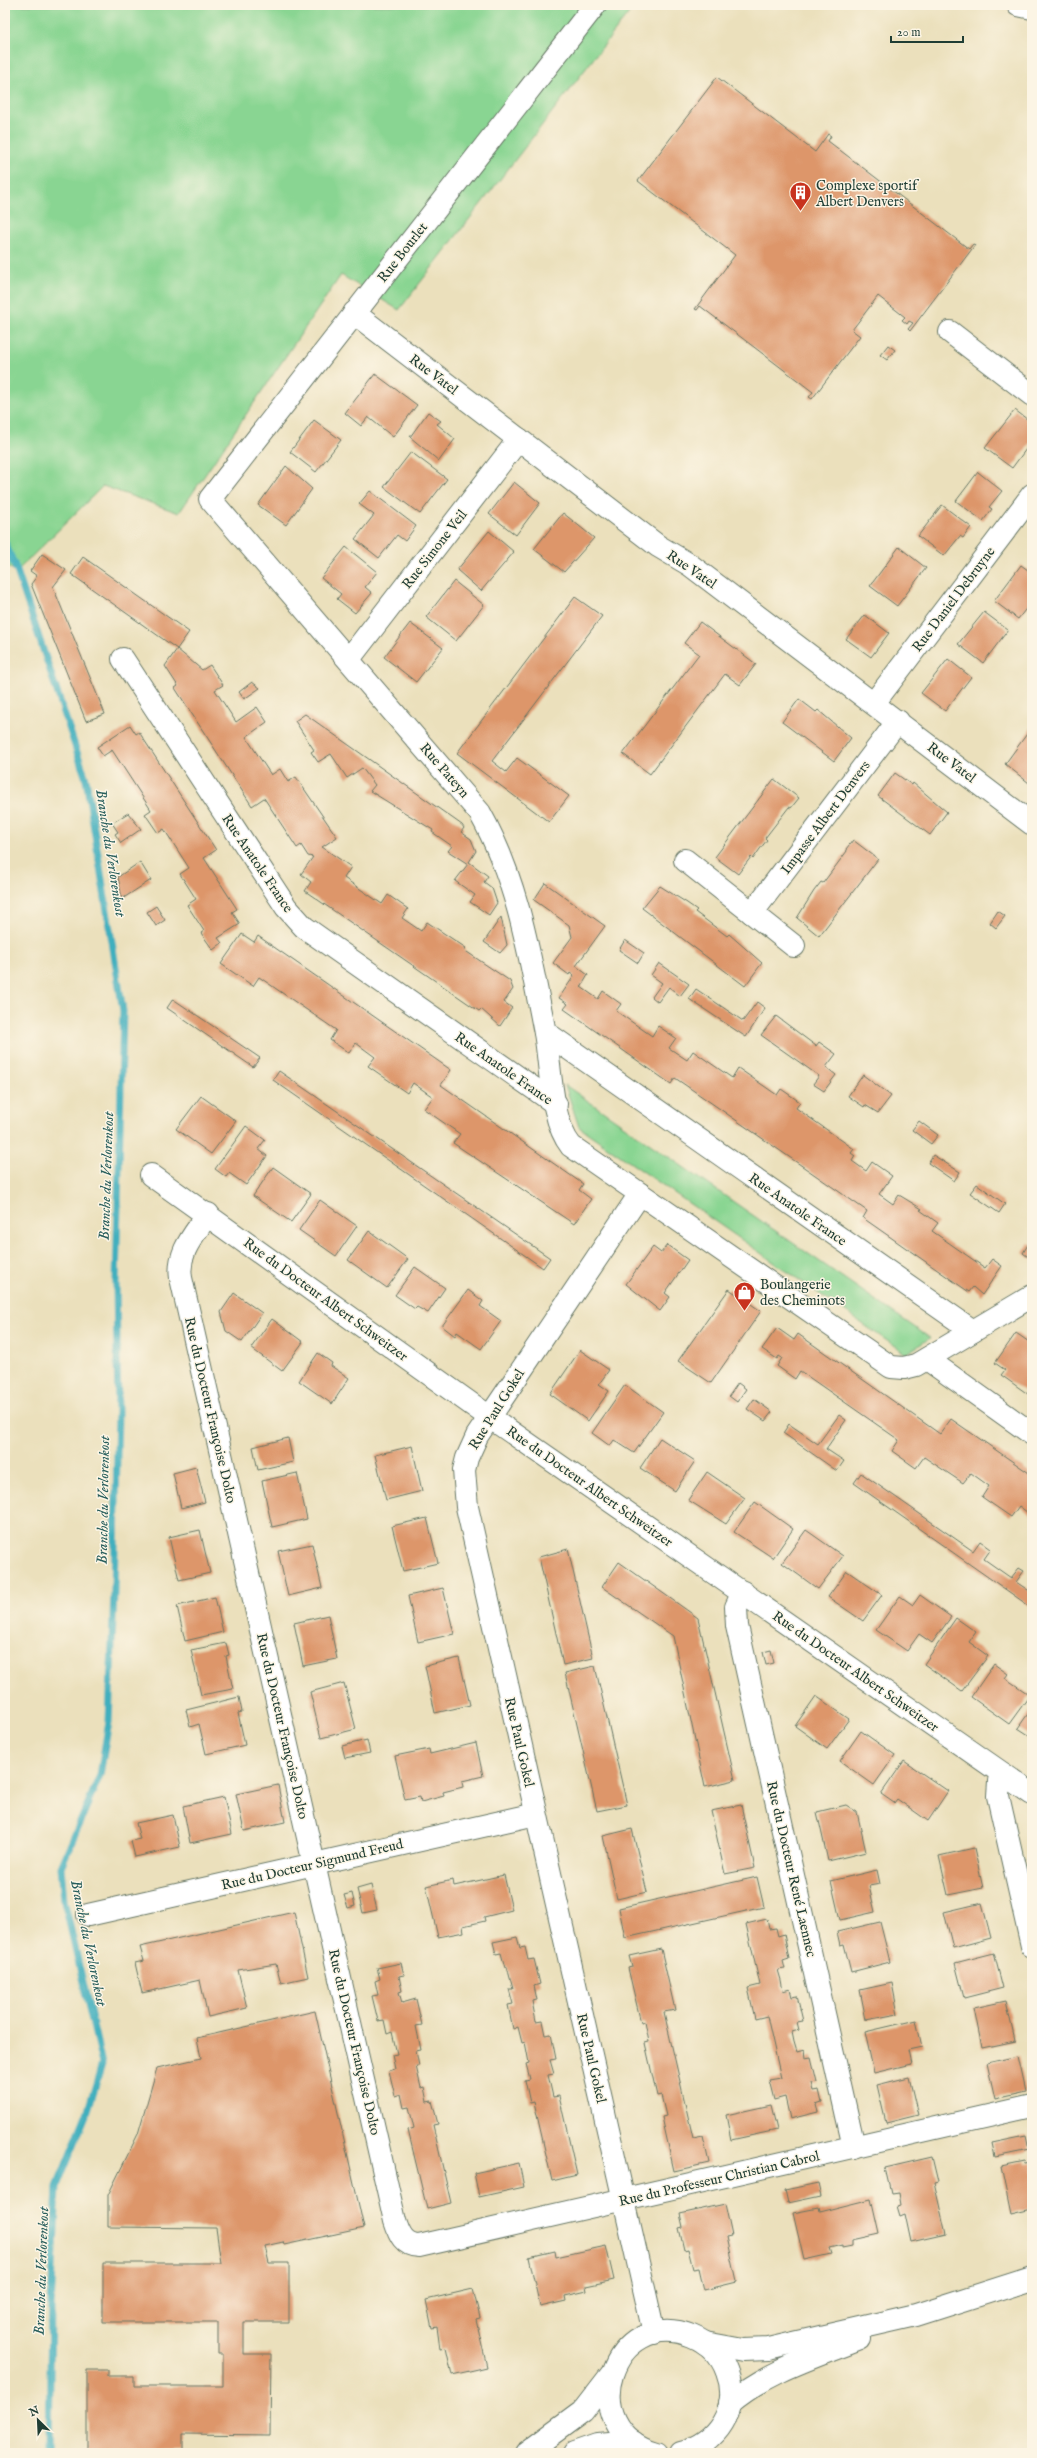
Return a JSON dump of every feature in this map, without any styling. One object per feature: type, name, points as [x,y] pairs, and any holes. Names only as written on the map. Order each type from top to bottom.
[{"type":"street","name":"Rue Bourlet","points":[[210,499],[354,313],[521,102],[595,5]]},
{"type":"street","points":[[1018,5],[1032,8]]},
{"type":"street","name":"Rue Vatel","points":[[354,313],[658,546],[686,562],[874,702],[1032,824]]},
{"type":"street","points":[[950,332],[1032,395]]},
{"type":"street","name":"Rue Simone Veil","points":[[349,659],[519,439]]},
{"type":"street","name":"Rue Daniel Debruyne","points":[[874,702],[1032,495]]},
{"type":"street","name":"Rue Pateyn","points":[[210,499],[472,802],[484,818],[504,863],[518,903],[545,1032],[556,1104]]},
{"type":"street","name":"Rue Anatole France","points":[[122,659],[286,907],[299,922],[320,940],[556,1104],[564,1136],[571,1146],[885,1364],[898,1368],[910,1367],[927,1359],[1032,1296]]},
{"type":"street","name":"Impasse Albert Denvers","points":[[752,913],[898,721]]},
{"type":"street","points":[[685,860],[794,946]]},
{"type":"street","name":"Rue Anatole France","points":[[545,1032],[973,1331]]},
{"type":"street","name":"Rue du Docteur Albert Schweitzer","points":[[151,1175],[208,1214],[488,1416],[1032,1794]]},
{"type":"street","name":"Rue Paul Gokel","points":[[640,1194],[488,1416],[467,1458],[464,1470],[465,1496],[654,2334]]},
{"type":"street","name":"Rue du Docteur Françoise Dolto","points":[[208,1214],[182,1254],[180,1268],[181,1278],[395,2220],[400,2233],[406,2242]]},
{"type":"street","points":[[927,1359],[1032,1434]]},
{"type":"street","name":"Rue du Docteur René Laennec","points":[[743,1592],[736,1607],[737,1626],[854,2147]]},
{"type":"street","points":[[1003,1774],[999,1781],[998,1796],[1032,1946]]},
{"type":"street","name":"Rue du Docteur Sigmund Freud","points":[[88,1916],[536,1814]]},
{"type":"street","name":"Rue du Professeur Christian Cabrol","points":[[406,2242],[419,2246],[1032,2106]]},
{"type":"street","points":[[526,2453],[583,2411],[610,2376],[618,2360],[627,2349],[637,2341],[654,2334],[678,2332],[705,2343],[743,2350],[768,2349],[916,2315],[1032,2278]]},
{"type":"street","points":[[730,2403],[750,2387],[776,2373],[916,2315]]},
{"type":"street","points":[[681,2453],[704,2444],[713,2444],[726,2418],[730,2403],[731,2389],[726,2370],[719,2357],[705,2343]]},
{"type":"street","points":[[610,2376],[608,2396],[611,2410],[619,2428],[633,2442],[657,2453]]},
{"type":"street","points":[[574,2453],[597,2446],[633,2442]]},
{"type":"green space","points":[[5,5],[635,5],[399,310],[341,275],[179,513],[103,486],[17,571],[5,566]]},
{"type":"green space","points":[[565,1085],[930,1338],[906,1354],[579,1127]]},
{"type":"building","name":"Complexe sportif Albert Denvers","points":[[717,77],[815,152],[828,134],[831,136],[828,141],[969,249],[973,244],[975,245],[910,331],[908,329],[913,323],[909,321],[907,324],[902,320],[905,317],[878,296],[852,330],[860,336],[812,399],[809,397],[813,392],[700,306],[697,310],[695,309],[735,255],[638,181]]},
{"type":"building","points":[[888,345],[895,350],[887,360],[880,355]]},
{"type":"building","points":[[375,374],[417,405],[393,437],[368,417],[361,426],[345,413]]},
{"type":"building","points":[[1015,410],[1032,423],[1032,441],[1012,468],[985,448]]},
{"type":"building","points":[[428,412],[441,421],[437,424],[455,439],[439,461],[410,437]]},
{"type":"building","points":[[314,420],[341,440],[316,472],[290,452]]},
{"type":"building","points":[[411,452],[447,479],[420,514],[384,487]]},
{"type":"building","points":[[286,466],[312,489],[286,525],[258,505]]},
{"type":"building","points":[[978,472],[1002,491],[989,507],[992,509],[983,521],[956,501]]},
{"type":"building","points":[[514,482],[540,503],[516,535],[489,514]]},
{"type":"building","points":[[370,491],[416,526],[405,541],[397,535],[379,558],[355,539],[374,515],[359,504]]},
{"type":"building","points":[[942,505],[971,527],[963,538],[960,536],[944,556],[918,536]]},
{"type":"building","points":[[563,513],[594,538],[564,572],[534,549]]},
{"type":"building","points":[[489,531],[514,552],[481,591],[457,570]]},
{"type":"building","points":[[346,547],[377,572],[365,587],[372,593],[355,613],[337,599],[341,594],[321,578]]},
{"type":"building","points":[[899,547],[926,568],[897,606],[870,586]]},
{"type":"building","points":[[42,554],[66,570],[53,587],[105,714],[86,721],[31,584],[37,576],[30,571]]},
{"type":"building","points":[[83,557],[189,632],[177,649],[71,574]]},
{"type":"building","points":[[1021,565],[1032,573],[1032,601],[1018,619],[994,601]]},
{"type":"building","points":[[454,581],[484,605],[456,641],[426,617]]},
{"type":"building","points":[[575,597],[602,616],[492,761],[506,772],[517,758],[569,796],[549,822],[457,753]]},
{"type":"building","points":[[984,612],[1008,630],[983,663],[958,644]]},
{"type":"building","points":[[865,615],[889,633],[871,657],[846,639]]},
{"type":"building","points":[[700,622],[756,664],[740,685],[725,674],[650,774],[623,754],[699,654],[684,643]]},
{"type":"building","points":[[410,623],[443,648],[416,682],[384,657]]},
{"type":"building","points":[[177,649],[202,670],[210,665],[223,685],[215,690],[236,722],[257,707],[267,722],[246,737],[271,775],[280,769],[288,782],[296,777],[337,837],[322,847],[351,867],[344,878],[382,904],[388,895],[408,909],[402,918],[421,931],[427,922],[466,948],[464,950],[510,981],[513,989],[504,1002],[512,1008],[500,1026],[481,1009],[479,1011],[305,891],[311,882],[301,874],[313,857],[308,856],[301,845],[297,848],[264,798],[252,806],[175,688],[178,686],[165,666]]},
{"type":"building","points":[[948,659],[971,677],[945,711],[921,693]]},
{"type":"building","points":[[252,682],[260,688],[244,699],[239,692]]},
{"type":"building","points":[[799,699],[816,712],[818,710],[851,738],[834,761],[782,722]]},
{"type":"building","points":[[305,714],[462,825],[464,828],[461,832],[471,839],[476,851],[469,862],[488,876],[484,882],[492,888],[497,903],[489,915],[470,902],[475,895],[455,881],[468,864],[448,851],[452,846],[432,832],[433,830],[370,791],[375,785],[362,768],[347,778],[331,754],[318,762],[311,752],[314,750],[295,721]]},
{"type":"building","points":[[130,725],[136,734],[139,732],[216,850],[204,858],[237,909],[232,912],[240,924],[218,938],[222,943],[213,950],[201,933],[204,931],[187,905],[196,899],[180,874],[189,868],[164,829],[158,833],[145,814],[151,810],[112,750],[103,756],[97,747]]},
{"type":"building","points":[[1032,727],[1032,779],[1029,783],[1005,764]]},
{"type":"building","points":[[895,773],[912,785],[913,783],[947,812],[930,835],[878,796]]},
{"type":"building","points":[[774,779],[799,798],[791,808],[789,807],[765,838],[767,840],[753,859],[751,857],[738,874],[715,857]]},
{"type":"building","points":[[128,813],[141,829],[121,843],[115,834],[118,832],[112,823]]},
{"type":"building","points":[[853,840],[878,859],[819,936],[797,918],[814,891],[821,882],[823,883],[847,851],[846,849]]},
{"type":"building","points":[[140,862],[151,880],[122,899],[118,877]]},
{"type":"building","points":[[545,883],[605,926],[576,966],[588,975],[581,987],[598,999],[603,991],[621,1004],[616,1011],[652,1036],[658,1026],[676,1038],[669,1048],[687,1060],[693,1051],[732,1078],[738,1068],[777,1095],[781,1089],[800,1102],[796,1108],[854,1149],[851,1153],[855,1156],[852,1161],[866,1171],[872,1162],[892,1176],[879,1194],[893,1204],[899,1195],[922,1209],[920,1210],[938,1223],[932,1231],[985,1268],[992,1259],[1002,1266],[982,1295],[973,1287],[969,1292],[863,1218],[867,1211],[675,1078],[671,1084],[564,1009],[568,1004],[559,998],[574,976],[570,973],[569,975],[553,963],[572,937],[569,925],[534,900]]},
{"type":"building","points":[[660,886],[697,910],[695,912],[727,936],[729,934],[762,963],[745,986],[642,908]]},
{"type":"building","points":[[156,906],[165,920],[156,926],[147,912]]},
{"type":"building","points":[[998,911],[1005,916],[996,928],[990,923]]},
{"type":"building","points":[[501,917],[507,945],[500,953],[484,942]]},
{"type":"building","points":[[242,934],[254,942],[258,936],[451,1070],[441,1085],[583,1184],[579,1190],[591,1199],[574,1224],[453,1143],[460,1134],[424,1109],[433,1097],[413,1083],[407,1093],[368,1066],[375,1057],[356,1043],[349,1053],[330,1040],[336,1030],[259,977],[253,986],[221,964]]},
{"type":"building","points":[[625,940],[644,953],[638,963],[619,950]]},
{"type":"building","points":[[659,963],[689,984],[680,996],[669,987],[658,1002],[652,997],[662,983],[651,975]]},
{"type":"building","points":[[696,989],[743,1021],[757,1002],[765,1008],[746,1037],[689,999]]},
{"type":"building","points":[[173,999],[260,1058],[253,1067],[167,1008]]},
{"type":"building","points":[[776,1016],[816,1046],[819,1042],[836,1054],[826,1067],[836,1075],[824,1091],[813,1084],[819,1076],[761,1035]]},
{"type":"building","points":[[279,1071],[550,1258],[543,1268],[273,1080]]},
{"type":"building","points":[[863,1075],[891,1096],[878,1113],[865,1105],[864,1107],[848,1096]]},
{"type":"building","points":[[201,1096],[236,1121],[211,1154],[176,1129]]},
{"type":"building","points":[[919,1121],[938,1135],[931,1144],[912,1130]]},
{"type":"building","points":[[246,1126],[265,1140],[258,1149],[267,1156],[246,1185],[229,1173],[226,1177],[215,1169]]},
{"type":"building","points":[[933,1155],[960,1172],[954,1181],[928,1163]]},
{"type":"building","points":[[273,1167],[311,1194],[291,1222],[253,1196]]},
{"type":"building","points":[[977,1184],[1005,1204],[999,1213],[970,1193]]},
{"type":"building","points":[[320,1200],[357,1226],[336,1256],[299,1230]]},
{"type":"building","points":[[369,1231],[408,1259],[387,1288],[348,1260]]},
{"type":"building","points":[[1029,1243],[1032,1245],[1032,1260],[1023,1253]]},
{"type":"building","points":[[667,1245],[688,1260],[665,1293],[670,1297],[660,1311],[626,1284],[653,1247],[661,1253]]},
{"type":"building","points":[[415,1267],[445,1288],[428,1313],[417,1307],[415,1309],[395,1295]]},
{"type":"building","points":[[729,1289],[761,1311],[711,1383],[678,1361]]},
{"type":"building","points":[[468,1290],[483,1301],[480,1306],[501,1321],[481,1349],[457,1332],[455,1336],[442,1326]]},
{"type":"building","points":[[234,1293],[262,1313],[242,1342],[226,1331],[221,1312]]},
{"type":"building","points":[[272,1319],[303,1342],[282,1371],[251,1348]]},
{"type":"building","points":[[777,1328],[794,1340],[798,1334],[940,1434],[951,1419],[1032,1475],[1032,1516],[1019,1506],[1011,1517],[982,1497],[989,1486],[971,1473],[963,1483],[924,1457],[916,1468],[892,1451],[899,1440],[800,1371],[795,1379],[777,1366],[782,1358],[779,1356],[777,1359],[762,1349]]},
{"type":"building","points":[[1016,1333],[1032,1344],[1032,1397],[1001,1375],[1005,1370],[995,1363]]},
{"type":"building","points":[[580,1350],[609,1370],[599,1384],[609,1391],[588,1421],[550,1394]]},
{"type":"building","points":[[318,1353],[332,1363],[331,1366],[349,1378],[332,1404],[299,1381]]},
{"type":"building","points":[[738,1383],[746,1389],[737,1402],[729,1396]]},
{"type":"building","points":[[625,1385],[663,1412],[634,1453],[614,1440],[610,1446],[592,1433]]},
{"type":"building","points":[[754,1399],[772,1412],[765,1421],[747,1409]]},
{"type":"building","points":[[839,1415],[846,1420],[826,1449],[844,1461],[837,1471],[783,1433],[789,1424],[818,1444]]},
{"type":"building","points":[[288,1438],[293,1462],[258,1470],[253,1447]]},
{"type":"building","points":[[660,1438],[695,1461],[675,1491],[640,1468]]},
{"type":"building","points":[[412,1446],[422,1491],[386,1500],[375,1455]]},
{"type":"building","points":[[196,1467],[205,1502],[181,1508],[173,1473]]},
{"type":"building","points":[[707,1472],[745,1498],[726,1524],[688,1500]]},
{"type":"building","points":[[297,1473],[307,1519],[272,1527],[262,1481]]},
{"type":"building","points":[[861,1473],[973,1551],[980,1541],[991,1549],[984,1559],[1011,1578],[1019,1568],[1024,1571],[1016,1582],[1031,1592],[1032,1608],[854,1483]]},
{"type":"building","points":[[755,1502],[793,1529],[773,1558],[734,1532]]},
{"type":"building","points":[[427,1518],[438,1563],[403,1571],[392,1526]]},
{"type":"building","points":[[200,1530],[210,1573],[179,1580],[169,1537]]},
{"type":"building","points":[[806,1530],[843,1556],[818,1589],[782,1563]]},
{"type":"building","points":[[312,1544],[322,1588],[288,1596],[278,1551]]},
{"type":"building","points":[[568,1549],[593,1658],[563,1665],[539,1557]]},
{"type":"building","points":[[619,1562],[698,1618],[735,1780],[705,1787],[673,1636],[602,1587]]},
{"type":"building","points":[[847,1571],[882,1595],[863,1621],[828,1597]]},
{"type":"building","points":[[443,1588],[454,1634],[418,1642],[408,1596]]},
{"type":"building","points":[[920,1595],[951,1617],[932,1643],[919,1634],[907,1651],[876,1630],[900,1596],[913,1605]]},
{"type":"building","points":[[215,1597],[223,1632],[185,1641],[177,1606]]},
{"type":"building","points":[[328,1615],[337,1659],[303,1666],[294,1623]]},
{"type":"building","points":[[956,1618],[976,1632],[969,1642],[988,1656],[962,1691],[924,1664]]},
{"type":"building","points":[[226,1643],[229,1655],[226,1656],[233,1689],[201,1695],[191,1650]]},
{"type":"building","points":[[771,1650],[774,1663],[766,1665],[763,1652]]},
{"type":"building","points":[[459,1658],[470,1705],[435,1713],[425,1666]]},
{"type":"building","points":[[994,1664],[1008,1674],[1005,1678],[1030,1695],[1009,1724],[971,1697]]},
{"type":"building","points":[[595,1666],[627,1805],[597,1811],[565,1673]]},
{"type":"building","points":[[344,1683],[356,1729],[321,1738],[310,1692]]},
{"type":"building","points":[[816,1696],[849,1719],[827,1749],[795,1726]]},
{"type":"building","points":[[239,1697],[242,1712],[238,1713],[245,1745],[206,1754],[199,1724],[190,1727],[186,1710]]},
{"type":"building","points":[[1032,1708],[1032,1737],[1018,1728]]},
{"type":"building","points":[[861,1731],[895,1755],[874,1785],[840,1761]]},
{"type":"building","points":[[367,1740],[370,1753],[345,1758],[342,1746]]},
{"type":"building","points":[[476,1743],[483,1776],[462,1781],[463,1787],[443,1792],[444,1796],[421,1802],[420,1797],[405,1800],[395,1756],[429,1749],[430,1754]]},
{"type":"building","points":[[904,1761],[948,1791],[928,1821],[897,1799],[894,1803],[881,1794]]},
{"type":"building","points":[[278,1785],[285,1822],[244,1831],[236,1794]]},
{"type":"building","points":[[224,1797],[232,1834],[190,1843],[183,1806]]},
{"type":"building","points":[[741,1805],[755,1868],[725,1874],[711,1811]]},
{"type":"building","points":[[846,1805],[857,1812],[866,1852],[828,1861],[817,1812]]},
{"type":"building","points":[[173,1815],[180,1847],[135,1857],[131,1841],[140,1839],[136,1823]]},
{"type":"building","points":[[632,1829],[647,1892],[617,1899],[603,1836]]},
{"type":"building","points":[[974,1848],[983,1888],[948,1895],[939,1856]]},
{"type":"building","points":[[877,1870],[880,1884],[869,1886],[875,1912],[840,1920],[831,1881]]},
{"type":"building","points":[[504,1875],[512,1910],[484,1917],[485,1921],[463,1926],[464,1932],[438,1937],[426,1886],[453,1880],[454,1886]]},
{"type":"building","points":[[757,1877],[764,1907],[625,1938],[619,1908]]},
{"type":"building","points":[[371,1885],[377,1910],[363,1913],[357,1889]]},
{"type":"building","points":[[352,1893],[355,1906],[348,1908],[344,1895]]},
{"type":"building","points":[[982,1903],[991,1938],[953,1948],[944,1912]]},
{"type":"building","points":[[294,1912],[308,1977],[281,1983],[276,1964],[238,1970],[247,2008],[208,2017],[200,1980],[142,1993],[135,1963],[144,1961],[140,1947]]},
{"type":"building","points":[[767,1919],[769,1929],[776,1928],[778,1936],[784,1934],[789,1959],[783,1961],[785,1969],[778,1970],[783,1991],[790,1989],[792,1997],[797,1996],[803,2021],[797,2022],[799,2030],[792,2032],[794,2042],[797,2052],[804,2050],[805,2058],[811,2057],[817,2082],[811,2083],[813,2091],[819,2090],[822,2103],[816,2105],[818,2112],[790,2119],[785,2097],[774,2100],[769,2080],[781,2078],[767,2016],[755,2019],[748,1988],[760,1985],[746,1924]]},
{"type":"building","points":[[880,1922],[890,1962],[851,1972],[844,1944],[840,1945],[837,1932]]},
{"type":"building","points":[[517,1937],[520,1948],[525,1947],[528,1960],[534,1959],[540,1984],[534,1986],[537,2000],[532,2001],[536,2022],[542,2021],[545,2035],[551,2034],[556,2059],[550,2060],[554,2074],[548,2075],[553,2097],[559,2096],[577,2175],[552,2181],[534,2102],[530,2103],[525,2080],[530,2079],[526,2064],[529,2063],[525,2042],[522,2043],[518,2027],[513,2029],[508,2005],[513,2004],[509,1989],[513,1989],[507,1967],[505,1968],[501,1953],[496,1954],[493,1942]]},
{"type":"building","points":[[661,1949],[675,2010],[664,2012],[693,2138],[703,2136],[709,2163],[674,2171],[662,2117],[666,2116],[661,2095],[657,2096],[645,2043],[649,2042],[645,2022],[641,2023],[628,1968],[632,1967],[629,1956]]},
{"type":"building","points":[[994,1953],[1003,1988],[964,1998],[955,1963]]},
{"type":"building","points":[[401,1963],[404,1975],[399,1976],[402,1991],[399,1992],[402,2003],[416,1999],[422,2025],[416,2026],[421,2050],[416,2051],[419,2066],[416,2066],[421,2088],[424,2087],[427,2102],[432,2101],[438,2124],[433,2125],[451,2203],[427,2209],[408,2130],[414,2128],[409,2107],[404,2108],[401,2094],[395,2096],[389,2071],[395,2069],[392,2055],[397,2054],[392,2032],[387,2034],[384,2020],[378,2021],[372,1996],[378,1995],[375,1981],[380,1979],[377,1968]]},
{"type":"building","points":[[892,1983],[898,2014],[866,2020],[860,1990]]},
{"type":"building","points":[[1006,2001],[1015,2041],[982,2048],[974,2008]]},
{"type":"building","points":[[315,2011],[364,2228],[284,2245],[283,2242],[265,2246],[269,2263],[289,2263],[289,2322],[244,2322],[244,2354],[271,2354],[270,2435],[183,2434],[183,2451],[87,2453],[87,2370],[108,2370],[108,2376],[134,2376],[134,2386],[223,2386],[223,2354],[218,2354],[218,2322],[103,2322],[103,2263],[221,2263],[216,2228],[108,2227],[108,2195],[138,2134],[157,2068],[201,2058],[197,2038]]},
{"type":"building","points":[[916,2020],[922,2047],[908,2050],[911,2064],[874,2073],[865,2032]]},
{"type":"building","points":[[1018,2056],[1026,2092],[995,2099],[987,2063]]},
{"type":"building","points":[[909,2077],[918,2115],[886,2123],[877,2085]]},
{"type":"building","points":[[771,2105],[777,2130],[731,2140],[726,2115]]},
{"type":"building","points":[[1026,2136],[1029,2150],[995,2157],[992,2143]]},
{"type":"building","points":[[932,2157],[938,2182],[934,2183],[946,2234],[911,2242],[905,2214],[900,2216],[897,2206],[900,2205],[898,2193],[891,2194],[885,2168]]},
{"type":"building","points":[[1025,2161],[1026,2164],[1032,2163],[1032,2208],[1011,2213],[1001,2166]]},
{"type":"building","points":[[519,2163],[524,2187],[479,2197],[474,2173]]},
{"type":"building","points":[[818,2183],[821,2196],[788,2203],[785,2190]]},
{"type":"building","points":[[871,2199],[879,2234],[852,2240],[852,2246],[842,2248],[842,2245],[829,2248],[831,2254],[804,2260],[793,2213],[818,2208],[819,2212]]},
{"type":"building","points":[[725,2204],[732,2236],[727,2237],[737,2282],[704,2290],[699,2268],[693,2269],[688,2249],[684,2250],[679,2228],[683,2227],[680,2214]]},
{"type":"building","points":[[606,2246],[614,2280],[586,2286],[587,2291],[565,2296],[566,2301],[540,2307],[529,2257],[555,2251],[556,2257]]},
{"type":"building","points":[[473,2289],[480,2318],[476,2319],[487,2367],[452,2375],[446,2348],[440,2349],[437,2327],[432,2328],[426,2300]]},
{"type":"waterway","name":"Branche du Verlorenkost","points":[[5,543],[17,571],[86,779],[123,1011],[116,1282],[118,1412],[114,1592],[109,1722],[100,1775],[61,1867],[64,1900],[102,2064],[88,2110],[57,2187],[51,2308],[49,2453]]},
{"type":"place","name":"Complexe sportif Albert Denvers","points":[[801,212]]},
{"type":"place","name":"Boulangerie des Cheminots","points":[[745,1312]]}]
